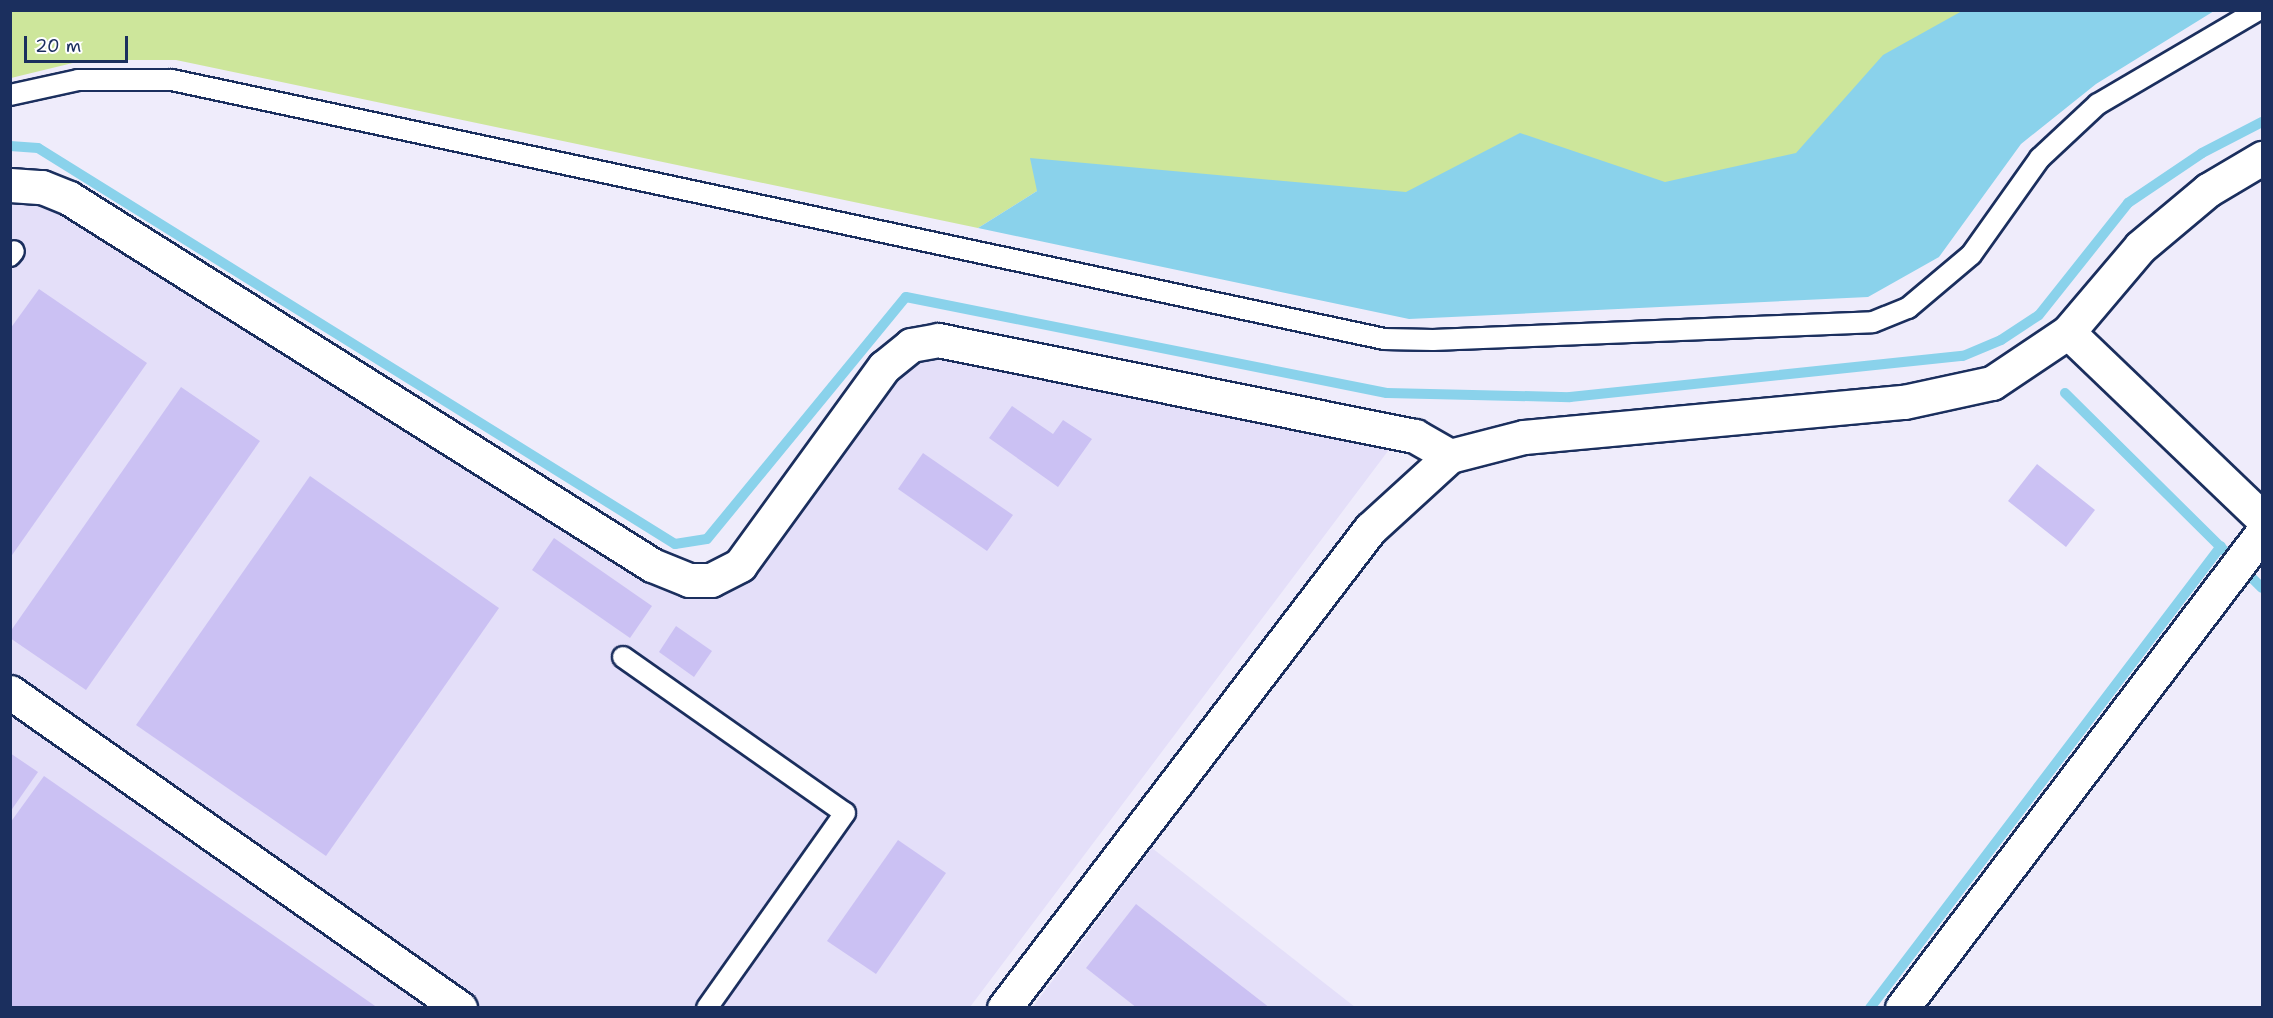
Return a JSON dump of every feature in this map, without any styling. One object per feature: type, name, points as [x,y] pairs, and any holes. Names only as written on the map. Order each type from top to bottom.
[{"type":"street","points":[[1004,1008],[1370,529],[1450,456],[1524,437],[1904,402],[1992,383],[2068,332],[2140,247],[2208,190],[2262,158]]},
{"type":"street","points":[[10,185],[42,187],[69,198],[652,565],[689,580],[711,580],[740,565],[884,367],[911,345],[938,340],[1415,436],[1450,456]]},
{"type":"street","points":[[2068,332],[2262,518]]},
{"type":"street","points":[[1902,1008],[2247,554]]},
{"type":"street","points":[[10,692],[460,1008]]},
{"type":"lane","points":[[10,95],[78,80],[172,80],[1384,339],[1445,340],[1873,322],[1908,308],[1971,255],[2040,158],[2098,104],[2258,10]]},
{"type":"lane","points":[[623,657],[845,813],[707,1008]]},
{"type":"shaded area","points":[[10,198],[56,206],[694,593],[733,588],[905,361],[945,352],[1391,447],[970,1007],[11,1007]]},
{"type":"shaded area","points":[[1152,848],[1355,1007],[1032,1008]]},
{"type":"green space","points":[[10,11],[2124,11],[1923,211],[1037,191],[978,228],[176,60],[85,60],[11,78]]},
{"type":"water","points":[[1962,11],[2214,11],[2096,84],[2021,144],[1939,257],[1868,297],[1409,319],[978,228],[1037,191],[1030,158],[1406,192],[1520,133],[1665,182],[1796,153],[1883,55]]},
{"type":"building","points":[[39,289],[147,363],[10,558],[10,329]]},
{"type":"building","points":[[181,387],[260,441],[86,690],[10,638],[10,632]]},
{"type":"building","points":[[1012,406],[1053,434],[1063,420],[1092,439],[1058,487],[989,438]]},
{"type":"building","points":[[923,453],[1013,515],[987,551],[898,489]]},
{"type":"building","points":[[2037,464],[2095,510],[2066,547],[2008,501]]},
{"type":"building","points":[[310,476],[499,608],[326,856],[136,725]]},
{"type":"building","points":[[554,538],[652,606],[630,638],[532,570]]},
{"type":"building","points":[[676,626],[712,651],[694,677],[659,652]]},
{"type":"building","points":[[10,753],[38,772],[10,812]]},
{"type":"building","points":[[44,776],[378,1008],[10,1008],[10,823]]},
{"type":"building","points":[[898,840],[946,873],[876,974],[827,941]]},
{"type":"building","points":[[1136,904],[1270,1008],[1137,1008],[1086,968]]},
{"type":"waterway","points":[[10,146],[38,148],[675,544],[707,539],[906,297],[1387,393],[1570,397],[1963,356],[2001,340],[2039,315],[2128,203],[2202,153],[2262,122]]},
{"type":"waterway","points":[[2065,393],[2262,588]]},
{"type":"waterway","points":[[1870,1008],[2221,546]]}]
